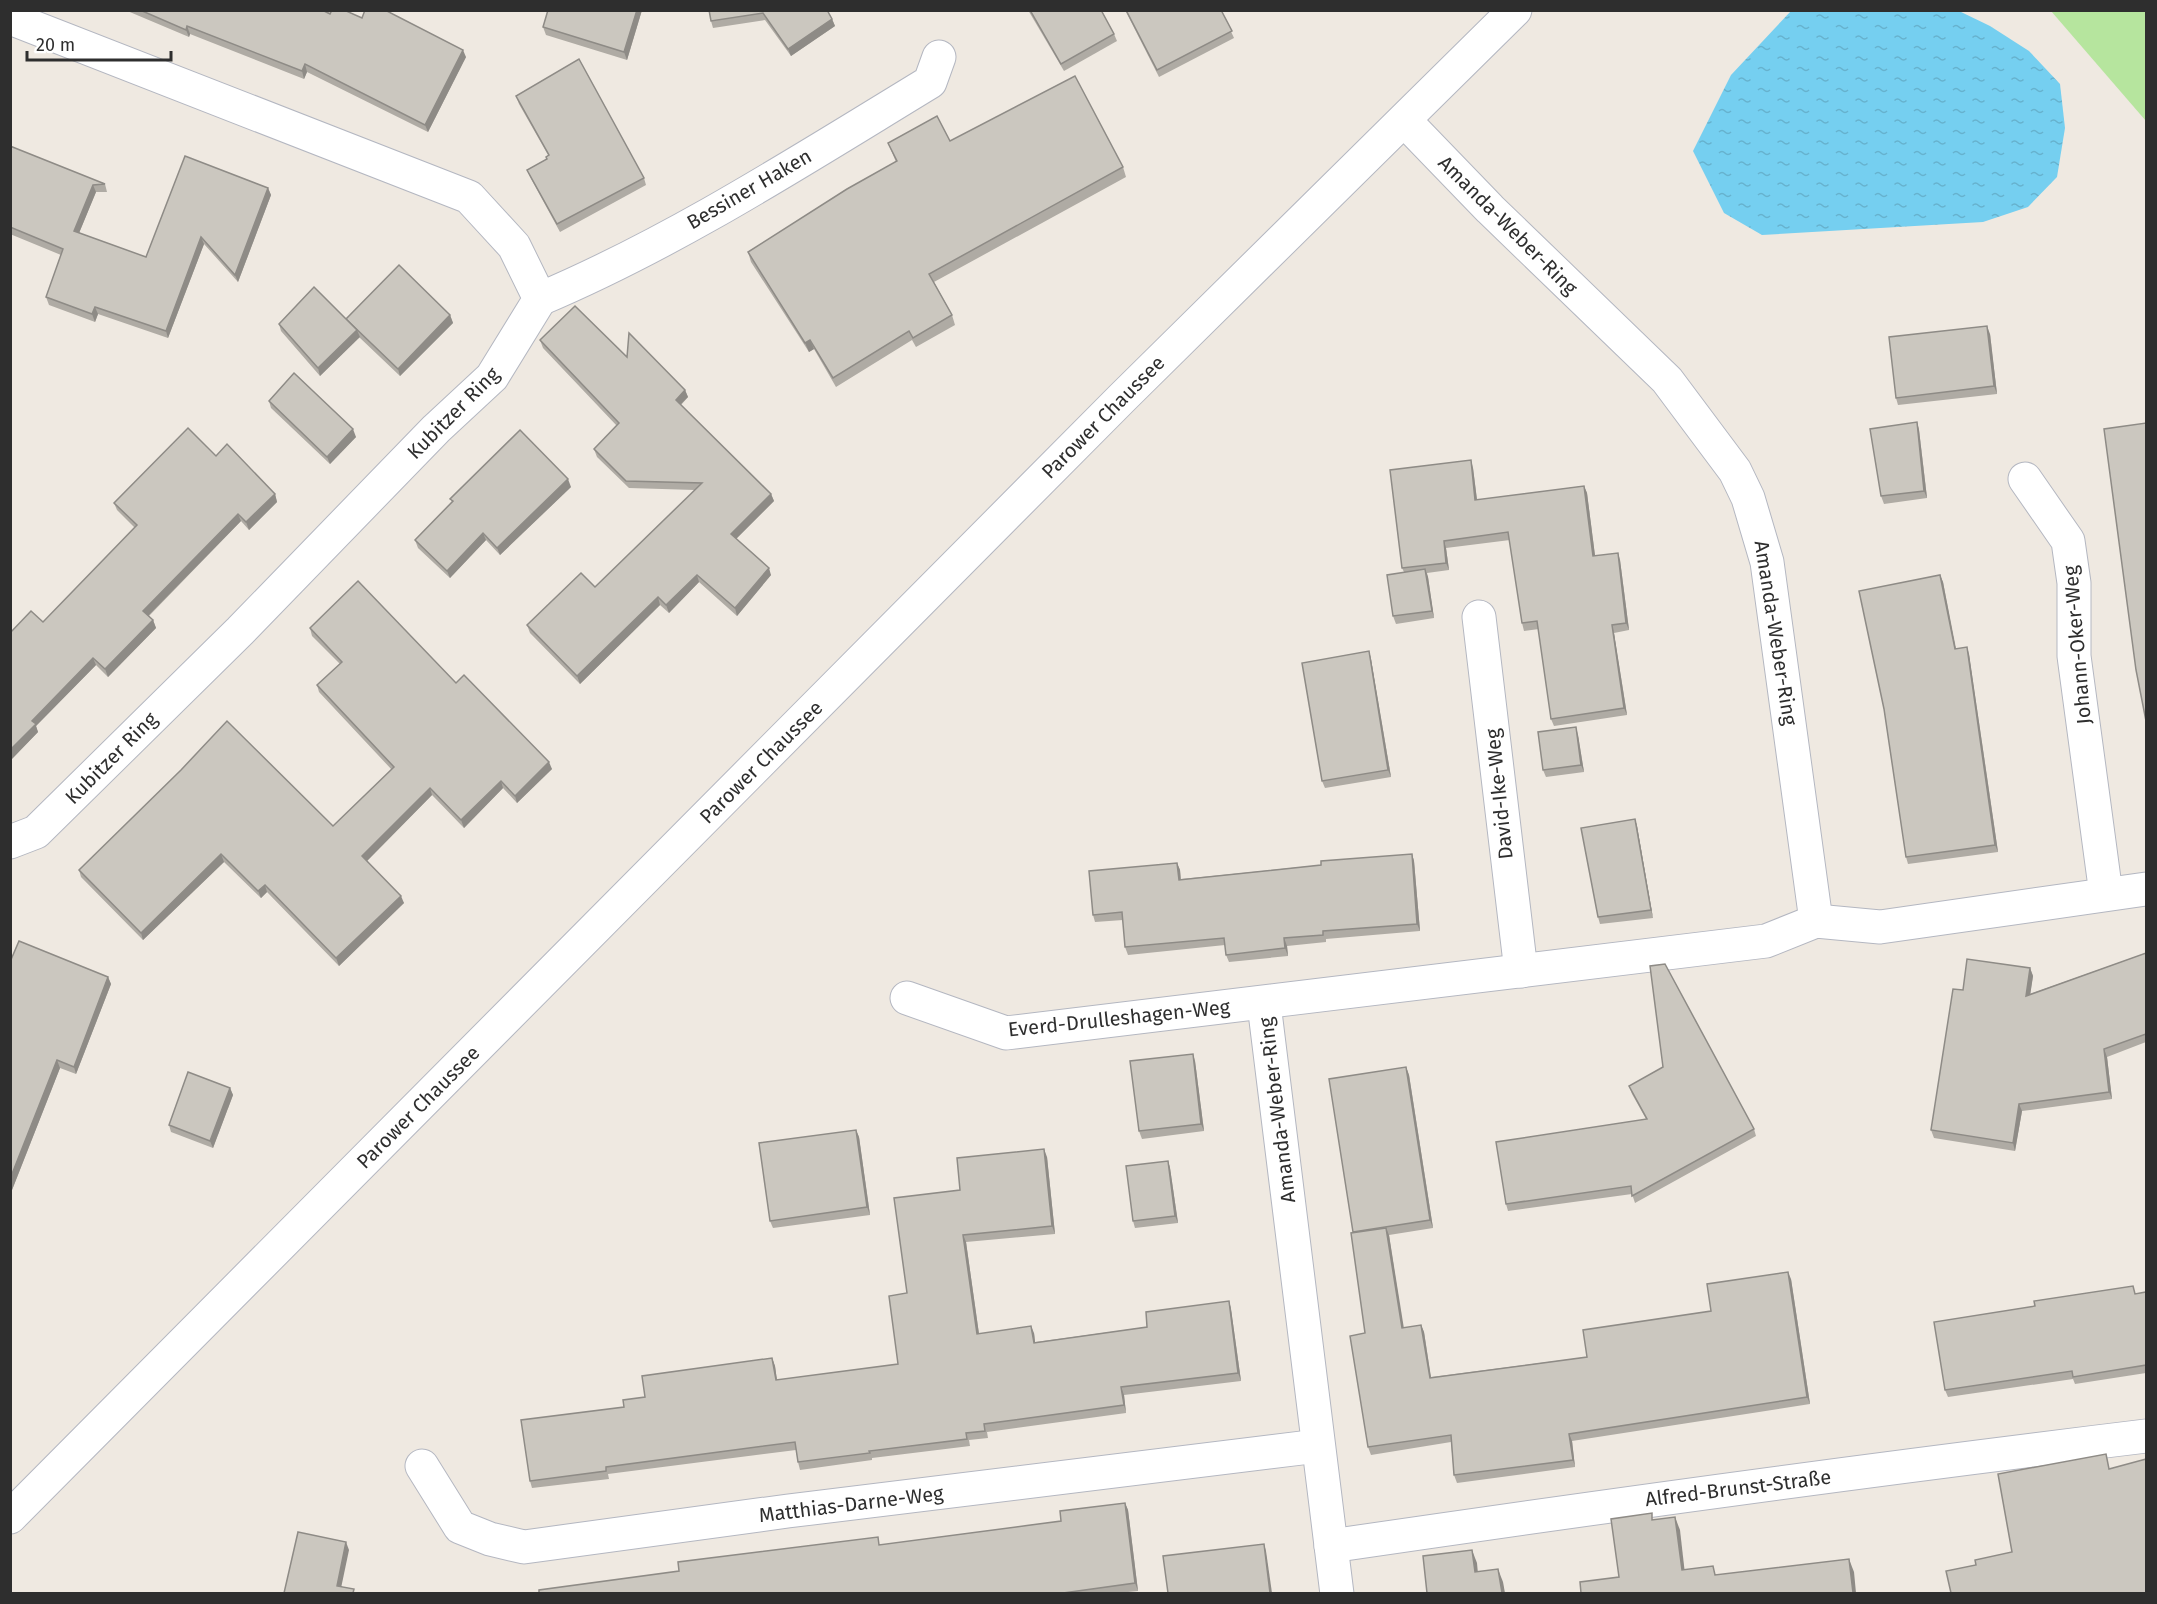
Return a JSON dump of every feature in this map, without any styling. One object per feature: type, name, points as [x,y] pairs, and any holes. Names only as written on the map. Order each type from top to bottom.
[{"type":"street","name":"Parower Chaussee","points":[[10,1517],[1130,390],[1515,10]]},
{"type":"street","points":[[10,18],[469,197],[513,246],[540,299]]},
{"type":"street","name":"Bessiner Haken","points":[[540,299],[598,275],[790,168],[930,82],[939,57]]},
{"type":"street","name":"Amanda-Weber-Ring","points":[[1405,121],[1490,209],[1667,380],[1735,471],[1748,498],[1767,562],[1816,921]]},
{"type":"street","name":"Kubitzer Ring","points":[[10,842],[36,832],[240,631],[436,429],[492,377],[540,299]]},
{"type":"street","name":"Johann-Oker-Weg","points":[[2025,479],[2068,541],[2074,584],[2074,656],[2106,894]]},
{"type":"street","name":"David-Ike-Weg","points":[[1479,617],[1521,970]]},
{"type":"street","name":"Amanda-Weber-Ring","points":[[1337,1593],[1264,1004],[1766,941],[1816,921],[1880,927],[2146,889]]},
{"type":"street","name":"Everd-Drulleshagen-Weg","points":[[908,998],[1006,1033],[1264,1004]]},
{"type":"street","name":"Alfred-Brunst-Straße","points":[[1331,1546],[1621,1503],[1927,1462],[2146,1436]]},
{"type":"street","name":"Matthias-Darne-Weg","points":[[422,1466],[460,1527],[490,1539],[524,1547],[772,1513],[1318,1446]]},
{"type":"green space","points":[[2051,11],[2146,11],[2146,121]]},
{"type":"water","points":[[1791,11],[1959,11],[1990,26],[2029,51],[2060,84],[2065,128],[2057,177],[2028,207],[1983,222],[1762,235],[1724,213],[1693,151],[1731,75]]},
{"type":"building","points":[[140,10],[322,10],[330,14],[332,10],[344,10],[362,18],[365,10],[385,10],[463,50],[425,125],[305,64],[302,71],[187,26],[186,30]]},
{"type":"building","points":[[548,10],[637,10],[624,52],[543,27]]},
{"type":"building","points":[[709,10],[827,10],[832,19],[788,49],[763,13],[711,21]]},
{"type":"building","points":[[1030,10],[1101,10],[1114,34],[1061,64]]},
{"type":"building","points":[[1126,10],[1221,10],[1232,31],[1157,70]]},
{"type":"building","points":[[579,59],[644,178],[557,224],[527,170],[547,159],[549,155],[516,96]]},
{"type":"building","points":[[1075,76],[1123,167],[929,274],[952,315],[913,338],[909,331],[833,378],[810,340],[805,343],[748,252],[847,189],[897,161],[888,143],[937,116],[950,141]]},
{"type":"building","points":[[10,146],[105,184],[93,185],[74,231],[146,257],[185,156],[268,188],[235,275],[201,237],[166,331],[95,307],[92,314],[46,297],[63,249],[10,227]]},
{"type":"building","points":[[399,265],[450,315],[398,369],[346,319]]},
{"type":"building","points":[[314,287],[357,330],[318,368],[279,324]]},
{"type":"building","points":[[575,306],[627,357],[629,333],[685,390],[676,400],[771,494],[731,534],[769,568],[735,608],[697,575],[666,605],[658,597],[577,676],[527,625],[581,573],[595,587],[702,483],[626,481],[594,449],[619,423],[540,340]]},
{"type":"building","points":[[1987,326],[1994,386],[1896,398],[1889,337]]},
{"type":"building","points":[[294,373],[353,429],[327,457],[269,401]]},
{"type":"building","points":[[1917,422],[1924,491],[1881,496],[1870,429]]},
{"type":"building","points":[[2146,423],[2146,721],[2136,670],[2104,429]]},
{"type":"building","points":[[188,428],[216,456],[227,444],[275,494],[246,522],[238,514],[143,611],[153,620],[105,669],[93,658],[32,721],[36,724],[10,750],[10,633],[31,611],[43,622],[137,525],[114,503]]},
{"type":"building","points":[[520,430],[568,479],[497,548],[483,533],[447,571],[415,540],[453,501],[450,499]]},
{"type":"building","points":[[1471,460],[1475,500],[1584,486],[1593,556],[1618,553],[1626,623],[1612,625],[1624,708],[1551,719],[1537,621],[1522,623],[1508,532],[1444,541],[1446,563],[1402,568],[1390,470]]},
{"type":"building","points":[[1425,569],[1432,611],[1393,616],[1387,575]]},
{"type":"building","points":[[1940,575],[1955,649],[1967,647],[1995,845],[1906,857],[1884,709],[1859,591]]},
{"type":"building","points":[[358,581],[456,683],[464,675],[549,762],[515,796],[501,781],[461,820],[430,788],[362,856],[401,896],[336,958],[265,885],[258,891],[221,854],[141,933],[79,870],[181,770],[227,721],[333,826],[394,767],[317,685],[342,662],[310,628]]},
{"type":"building","points":[[1369,651],[1388,770],[1322,781],[1302,663]]},
{"type":"building","points":[[1576,727],[1581,765],[1543,770],[1538,732]]},
{"type":"building","points":[[1635,819],[1651,910],[1598,917],[1581,828]]},
{"type":"building","points":[[1412,854],[1417,924],[1323,931],[1323,935],[1284,938],[1285,948],[1226,955],[1224,938],[1125,947],[1122,912],[1093,915],[1089,871],[1177,863],[1179,880],[1321,865],[1321,861]]},
{"type":"building","points":[[19,941],[108,977],[74,1067],[57,1060],[10,1179],[10,962]]},
{"type":"building","points":[[2146,953],[2146,1034],[2104,1049],[2109,1092],[2019,1104],[2013,1143],[1931,1130],[1953,989],[1963,990],[1967,959],[2030,968],[2026,996]]},
{"type":"building","points":[[1665,964],[1754,1129],[1632,1196],[1631,1186],[1506,1204],[1496,1142],[1647,1119],[1629,1086],[1663,1067],[1650,966]]},
{"type":"building","points":[[1193,1054],[1201,1124],[1139,1131],[1130,1061]]},
{"type":"building","points":[[1406,1067],[1430,1220],[1353,1232],[1329,1079]]},
{"type":"building","points":[[188,1072],[230,1088],[210,1141],[169,1125]]},
{"type":"building","points":[[856,1130],[867,1207],[770,1221],[759,1143]]},
{"type":"building","points":[[1044,1149],[1052,1226],[963,1235],[977,1334],[1031,1326],[1034,1343],[1147,1327],[1146,1312],[1229,1301],[1238,1373],[1121,1387],[1124,1405],[984,1424],[985,1431],[966,1433],[967,1439],[798,1462],[795,1442],[606,1467],[606,1471],[530,1481],[521,1420],[624,1407],[623,1400],[645,1397],[642,1376],[772,1358],[776,1380],[898,1364],[889,1296],[907,1293],[894,1198],[960,1190],[957,1158]]},
{"type":"building","points":[[1168,1161],[1175,1216],[1133,1221],[1126,1166]]},
{"type":"building","points":[[1386,1228],[1402,1328],[1421,1325],[1430,1378],[1587,1357],[1583,1330],[1711,1311],[1707,1284],[1788,1272],[1807,1397],[1569,1434],[1573,1460],[1454,1475],[1451,1435],[1368,1447],[1350,1336],[1365,1333],[1351,1233]]},
{"type":"building","points":[[2133,1286],[2135,1294],[2146,1292],[2146,1365],[2073,1377],[2072,1371],[1945,1390],[1934,1322],[2035,1306],[2034,1301]]},
{"type":"building","points":[[2106,1454],[2109,1469],[2146,1459],[2146,1593],[1951,1593],[1946,1571],[1976,1565],[1975,1560],[2012,1552],[1998,1474]]},
{"type":"building","points":[[1125,1503],[1135,1583],[1063,1593],[539,1593],[539,1590],[679,1571],[678,1562],[878,1537],[879,1545],[1061,1521],[1060,1511]]},
{"type":"building","points":[[1652,1513],[1652,1520],[1675,1517],[1682,1570],[1713,1566],[1715,1575],[1849,1559],[1853,1593],[1581,1593],[1580,1582],[1619,1577],[1611,1519]]},
{"type":"building","points":[[298,1532],[346,1542],[337,1586],[354,1589],[353,1593],[284,1593]]},
{"type":"building","points":[[1264,1544],[1270,1593],[1168,1593],[1163,1556]]},
{"type":"building","points":[[1472,1550],[1475,1572],[1498,1569],[1502,1593],[1427,1593],[1423,1556]]}]
